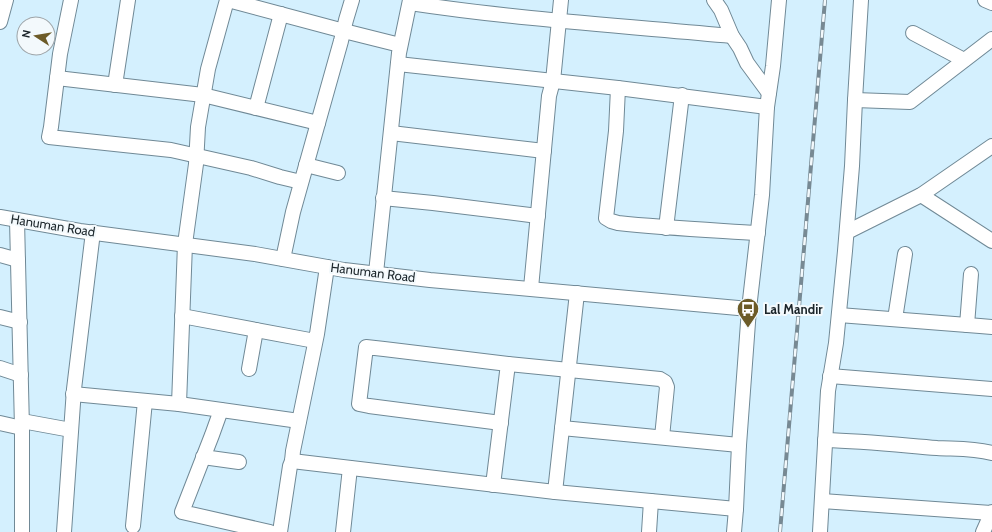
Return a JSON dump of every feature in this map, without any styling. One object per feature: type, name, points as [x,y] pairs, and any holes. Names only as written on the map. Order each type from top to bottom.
[{"type":"street","points":[[0,22],[6,0]]},
{"type":"street","points":[[71,0],[60,54],[51,127],[48,137],[171,150],[251,168],[301,182]]},
{"type":"street","points":[[115,85],[128,0]]},
{"type":"street","points":[[179,404],[185,244],[196,164],[198,127],[208,69],[228,0],[262,5],[280,14],[400,45]]},
{"type":"street","points":[[283,259],[293,212],[352,0]]},
{"type":"street","points":[[531,288],[549,96],[553,81],[561,0]]},
{"type":"street","points":[[714,0],[721,10],[732,36],[768,100]]},
{"type":"street","points":[[734,532],[749,309],[762,195],[768,100],[773,66],[779,0]]},
{"type":"street","points":[[820,532],[828,391],[836,342],[847,232],[861,0]]},
{"type":"street","points":[[985,0],[992,3]]},
{"type":"street","points":[[376,273],[400,45],[410,2],[455,10],[558,21],[732,36]]},
{"type":"street","points":[[256,108],[280,14]]},
{"type":"street","points":[[913,33],[964,60]]},
{"type":"street","points":[[855,100],[910,102],[992,39]]},
{"type":"street","points":[[398,64],[682,95],[768,100]]},
{"type":"street","points":[[57,78],[203,95],[318,123]]},
{"type":"street","points":[[618,88],[616,131],[606,218],[618,223],[666,228],[758,233]]},
{"type":"street","points":[[666,228],[682,95]]},
{"type":"street","points":[[391,133],[544,151]]},
{"type":"street","points":[[847,232],[921,195],[992,146]]},
{"type":"street","points":[[306,165],[338,173]]},
{"type":"street","points":[[921,195],[992,241]]},
{"type":"street","points":[[383,198],[538,216]]},
{"type":"street","name":"Hanuman Road","points":[[0,217],[94,232],[255,254],[344,270],[430,280],[749,309]]},
{"type":"street","points":[[17,220],[22,425],[22,532]]},
{"type":"street","points":[[64,532],[73,394],[94,232]]},
{"type":"street","points":[[0,254],[18,260]]},
{"type":"street","points":[[895,319],[905,254]]},
{"type":"street","points":[[280,532],[290,466],[315,341],[327,267]]},
{"type":"street","points":[[967,325],[972,274]]},
{"type":"street","points":[[556,492],[577,293]]},
{"type":"street","points":[[839,315],[992,327]]},
{"type":"street","points":[[182,316],[315,341]]},
{"type":"street","points":[[0,317],[20,322]]},
{"type":"street","points":[[249,369],[256,330]]},
{"type":"street","points":[[501,424],[359,404],[366,348],[508,364],[660,378],[665,382],[667,387],[662,437]]},
{"type":"street","points":[[493,485],[508,364]]},
{"type":"street","points":[[0,368],[21,375]]},
{"type":"street","points":[[830,376],[992,389]]},
{"type":"street","points":[[73,394],[179,404],[299,421]]},
{"type":"street","points":[[133,526],[145,401]]},
{"type":"street","points":[[220,410],[212,435],[182,512],[270,532]]},
{"type":"street","points":[[0,422],[71,430]]},
{"type":"street","points":[[562,428],[739,445]]},
{"type":"street","points":[[825,440],[965,449],[992,453]]},
{"type":"street","points":[[203,456],[239,462]]},
{"type":"street","points":[[292,461],[556,492],[736,509]]},
{"type":"street","points":[[343,532],[350,468]]},
{"type":"street","points":[[648,532],[651,501]]},
{"type":"street","points":[[822,501],[992,513],[983,532]]},
{"type":"railway","points":[[780,532],[825,0]]},
{"type":"place","name":"Lal Mandir","points":[[748,328]]}]
